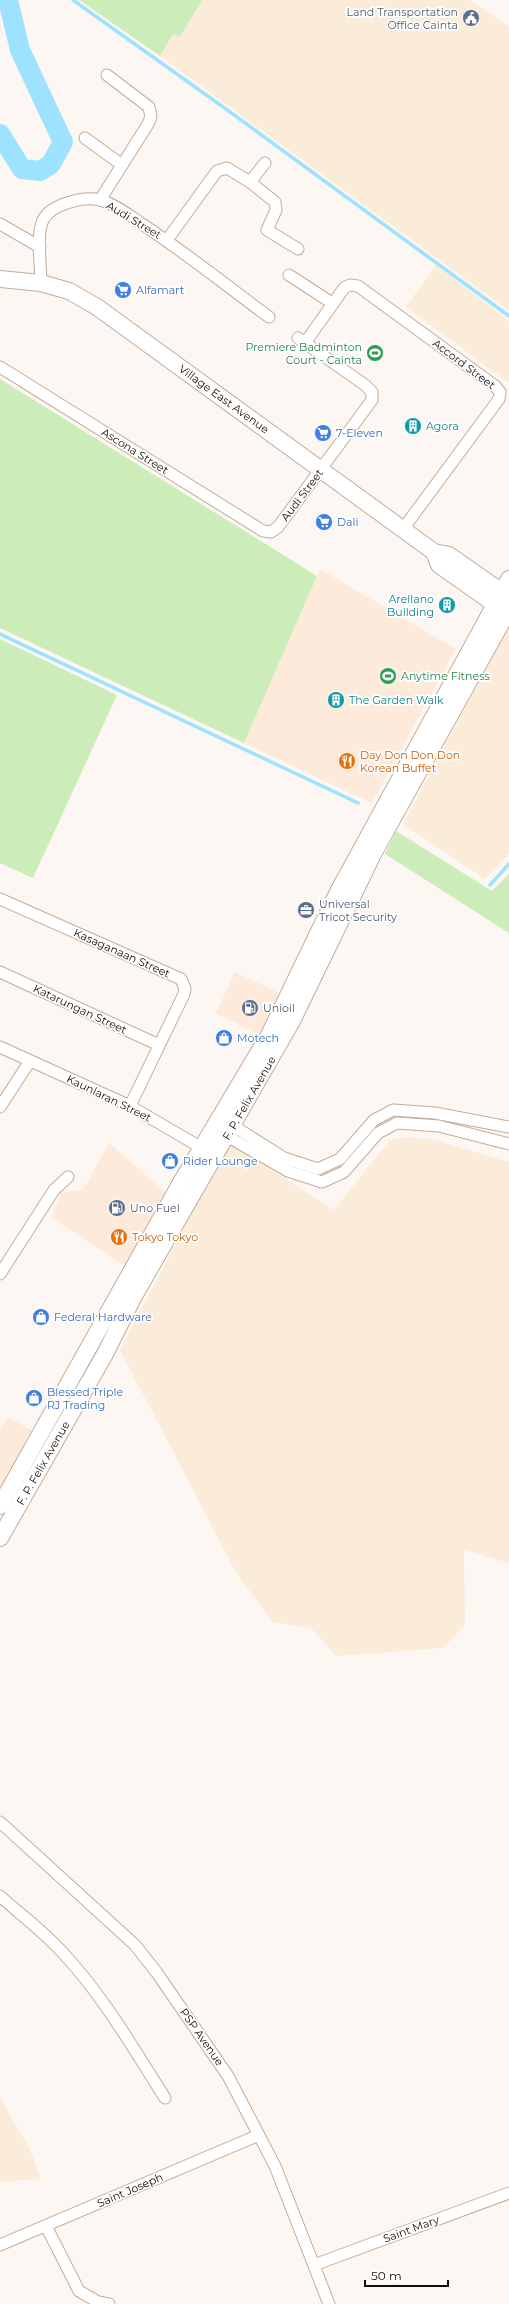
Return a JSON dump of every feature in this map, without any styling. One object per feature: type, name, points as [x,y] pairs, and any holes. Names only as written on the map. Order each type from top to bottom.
[{"type":"main road","name":"Village East Avenue","points":[[0,279],[41,283],[69,291],[97,306],[434,552],[449,555],[478,584],[505,599]]},
{"type":"main road","name":"F. P. Felix Avenue","points":[[0,1506],[223,1127],[339,890],[505,599]]},
{"type":"main road","name":"F. P. Felix Avenue","points":[[0,1538],[105,1354],[208,1152]]},
{"type":"street","points":[[100,200],[151,117],[149,107],[107,74]]},
{"type":"street","points":[[85,138],[122,165]]},
{"type":"street","points":[[250,182],[265,163]]},
{"type":"street","points":[[166,240],[217,171],[227,168],[250,182],[275,202],[276,210],[268,230],[298,249]]},
{"type":"street","name":"Audi Street","points":[[41,283],[40,247],[42,226],[47,214],[59,205],[70,202],[100,200],[125,213],[166,240],[269,317]]},
{"type":"street","points":[[0,224],[40,247]]},
{"type":"street","points":[[289,274],[332,303]]},
{"type":"street","name":"Accord Street","points":[[301,340],[344,288],[350,285],[358,286],[495,386],[500,392],[499,399],[403,529]]},
{"type":"street","name":"Audi Street","points":[[271,532],[278,527],[372,400],[372,392],[365,385],[301,340]]},
{"type":"street","name":"Ascona Street","points":[[0,366],[263,531],[271,532]]},
{"type":"street","name":"Kasaganaan Street","points":[[0,899],[180,979],[185,989],[184,994],[130,1106]]},
{"type":"street","name":"Katarungan Street","points":[[0,972],[159,1045]]},
{"type":"street","name":"Kaunlaran Street","points":[[0,1047],[130,1106],[208,1152]]},
{"type":"street","points":[[0,1107],[30,1061]]},
{"type":"street","points":[[393,1110],[435,1113],[509,1127],[506,1143],[439,1126],[397,1123],[378,1133],[344,1172],[322,1182],[288,1171],[223,1127],[284,1158],[318,1169],[340,1159],[374,1120],[393,1110]]},
{"type":"street","points":[[0,1274],[54,1190],[68,1177]]},
{"type":"street","name":"PSP Avenue","points":[[0,1822],[135,1946],[157,1973],[228,2076],[275,2166],[329,2304]]},
{"type":"street","points":[[0,1896],[63,1952],[108,2007],[165,2098]]},
{"type":"street","name":"Saint Joseph","points":[[0,2245],[259,2135]]},
{"type":"street","name":"Saint Mary","points":[[314,2265],[509,2193]]},
{"type":"street","points":[[46,2226],[79,2291],[92,2299],[109,2304]]},
{"type":"shaded area","points":[[202,0],[469,0],[509,26],[509,311],[160,56],[173,34],[180,37]]},
{"type":"shaded area","points":[[436,265],[509,321],[509,383],[406,307]]},
{"type":"shaded area","points":[[320,569],[456,649],[372,803],[244,743]]},
{"type":"shaded area","points":[[509,627],[509,683],[486,669]]},
{"type":"shaded area","points":[[486,669],[509,683],[509,854],[485,879],[403,824]]},
{"type":"shaded area","points":[[235,972],[279,993],[259,1035],[216,1013]]},
{"type":"shaded area","points":[[408,1137],[435,1140],[509,1162],[509,1563],[464,1550],[465,1625],[443,1648],[336,1656],[311,1628],[273,1622],[237,1574],[120,1350],[229,1142],[334,1210],[390,1140]]},
{"type":"shaded area","points":[[109,1143],[166,1193],[128,1268],[52,1218],[61,1193],[83,1190]]},
{"type":"shaded area","points":[[8,1417],[36,1433],[0,1499],[0,1430]]},
{"type":"shaded area","points":[[0,2097],[30,2150],[41,2179],[0,2182]]},
{"type":"green space","points":[[79,0],[202,0],[180,37],[173,34],[160,56]]},
{"type":"green space","points":[[0,379],[317,576],[244,743],[0,628]]},
{"type":"green space","points":[[0,639],[117,695],[33,878],[0,863]]},
{"type":"green space","points":[[396,831],[492,891],[509,874],[509,933],[385,854]]},
{"type":"waterway","points":[[0,134],[22,169],[40,171],[51,164],[63,142],[20,50],[8,0]]},
{"type":"waterway","points":[[73,0],[226,109],[509,316]]},
{"type":"waterway","points":[[0,634],[358,803]]},
{"type":"waterway","points":[[490,885],[509,864]]},
{"type":"place","name":"Land Transportation Office Cainta","points":[[471,18]]},
{"type":"place","name":"Alfamart","points":[[123,290]]},
{"type":"place","name":"Premiere Badminton Court - Cainta","points":[[375,353]]},
{"type":"place","name":"Agora","points":[[413,426]]},
{"type":"place","name":"7-Eleven","points":[[323,433]]},
{"type":"place","name":"Dali","points":[[324,522]]},
{"type":"place","name":"Arellano Building","points":[[447,605]]},
{"type":"place","name":"Anytime Fitness","points":[[388,676]]},
{"type":"place","name":"The Garden Walk","points":[[336,700]]},
{"type":"place","name":"Day Don Don Don Korean Buffet","points":[[347,761]]},
{"type":"place","name":"Universal Tricot Security","points":[[306,910]]},
{"type":"place","name":"Unioil","points":[[250,1008]]},
{"type":"place","name":"Motech","points":[[224,1038]]},
{"type":"place","name":"Rider Lounge","points":[[170,1161]]},
{"type":"place","name":"Uno Fuel","points":[[117,1208]]},
{"type":"place","name":"Tokyo Tokyo","points":[[119,1237]]},
{"type":"place","name":"Federal Hardware","points":[[41,1317]]},
{"type":"place","name":"Blessed Triple RJ Trading","points":[[34,1398]]}]
